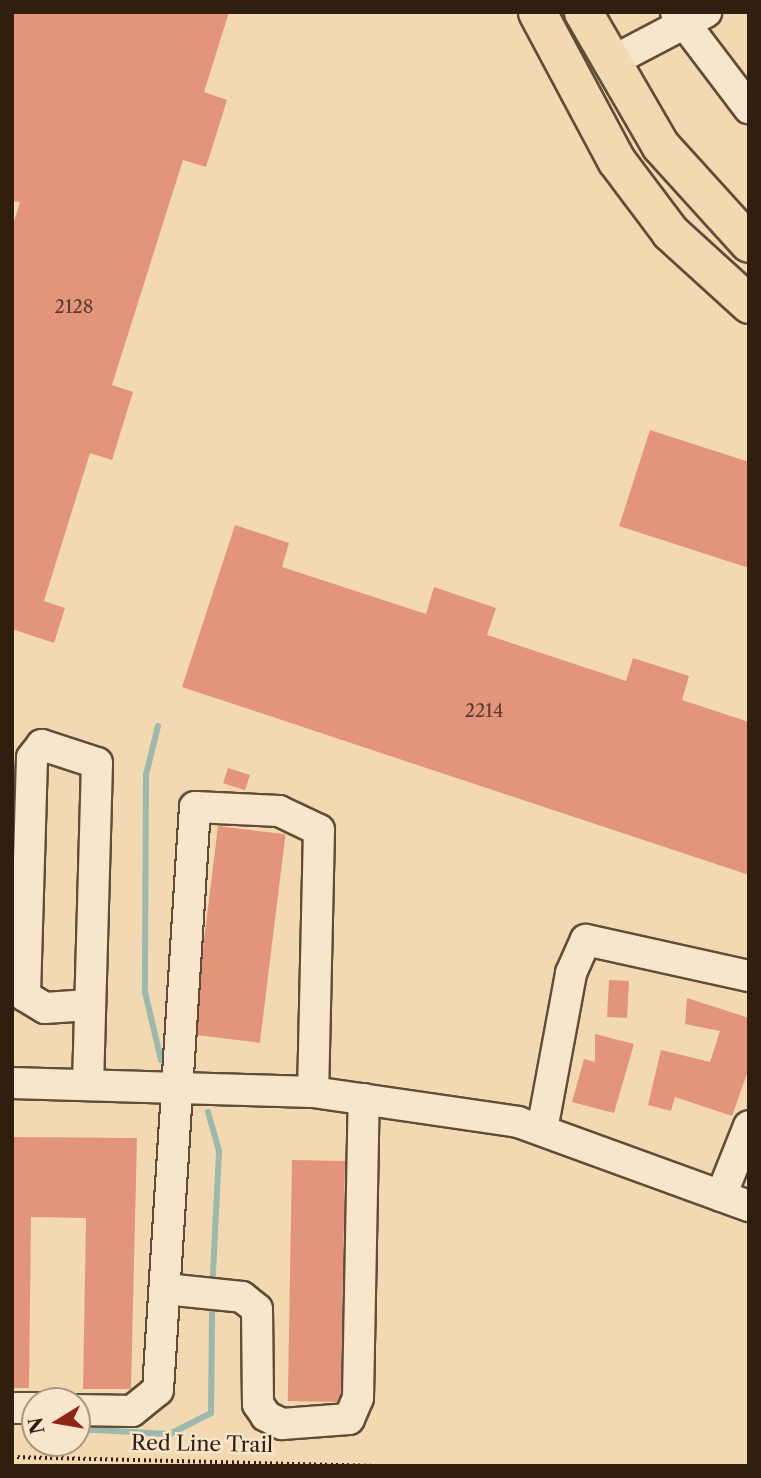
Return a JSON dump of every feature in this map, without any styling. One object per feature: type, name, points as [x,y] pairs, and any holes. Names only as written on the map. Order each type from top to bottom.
[{"type":"main road","points":[[749,243],[660,145],[609,62],[586,13],[542,26],[572,85],[670,232],[749,304]]},
{"type":"main road","points":[[572,85],[609,62]]},
{"type":"lane","points":[[609,62],[688,16],[749,108]]},
{"type":"lane","points":[[88,1086],[97,763],[41,745],[32,758],[25,996],[45,1008],[89,1005]]},
{"type":"lane","points":[[91,1411],[132,1412],[158,1390],[195,807],[278,811],[319,830],[313,1092]]},
{"type":"lane","points":[[542,1130],[572,973],[586,940],[749,976]]},
{"type":"lane","points":[[12,1083],[313,1092],[364,1099],[542,1130],[749,1206]]},
{"type":"lane","points":[[165,1289],[242,1297],[257,1309],[258,1404],[266,1416],[282,1424],[349,1419],[358,1398],[364,1099]]},
{"type":"lane","points":[[721,1196],[749,1126]]},
{"type":"path","name":"Red Line Trail","points":[[12,1457],[390,1466]]},
{"type":"building","points":[[12,12],[229,12],[204,92],[227,100],[206,167],[183,160],[112,385],[133,392],[112,460],[90,453],[44,601],[65,608],[54,643],[12,629],[12,228],[20,202],[12,201]]},
{"type":"building","points":[[650,430],[749,462],[749,568],[619,526]]},
{"type":"building","points":[[235,525],[289,543],[282,567],[426,614],[434,587],[496,608],[487,635],[626,681],[633,658],[689,676],[682,700],[749,722],[749,875],[182,687]]},
{"type":"building","points":[[228,768],[250,775],[245,790],[223,783]]},
{"type":"building","points":[[218,826],[285,834],[260,1043],[192,1034]]},
{"type":"building","points":[[609,980],[629,981],[627,1018],[607,1017]]},
{"type":"building","points":[[687,998],[749,1018],[749,1068],[732,1116],[675,1097],[671,1111],[648,1105],[661,1050],[710,1062],[720,1031],[685,1024]]},
{"type":"building","points":[[595,1034],[634,1044],[614,1113],[572,1102],[584,1059],[595,1062]]},
{"type":"building","points":[[12,1137],[137,1138],[131,1389],[83,1387],[86,1218],[31,1217],[29,1387],[12,1388]]},
{"type":"building","points":[[292,1160],[345,1161],[341,1402],[288,1401]]},
{"type":"waterway","points":[[158,726],[146,775],[145,992],[161,1060]]},
{"type":"waterway","points":[[208,1112],[219,1151],[213,1275]]},
{"type":"waterway","points":[[91,1430],[170,1434],[211,1413],[212,1311]]}]
